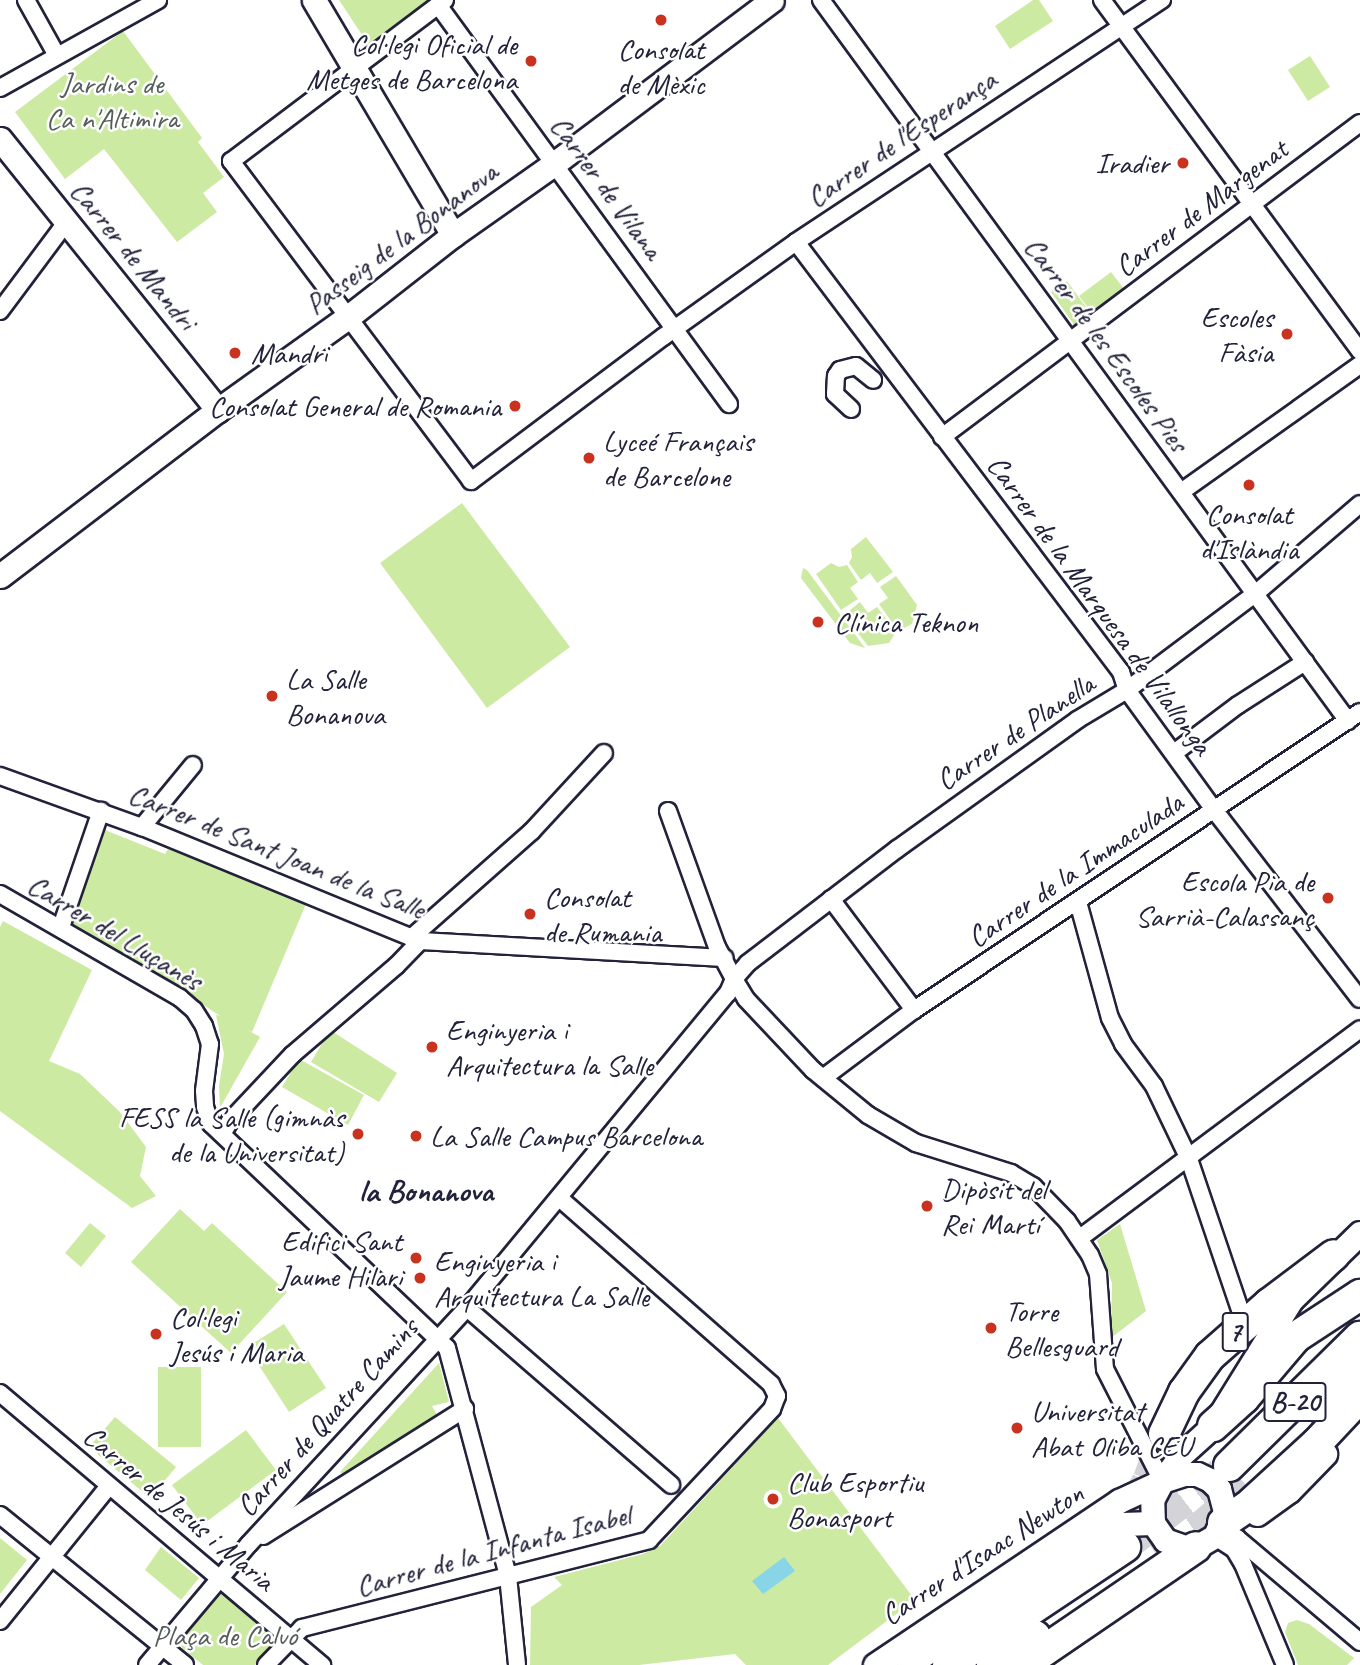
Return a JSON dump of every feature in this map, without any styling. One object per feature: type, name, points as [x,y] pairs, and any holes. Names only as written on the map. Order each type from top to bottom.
[{"type":"highway","name":"7","points":[[1164,1434],[1184,1392],[1210,1356],[1269,1304],[1334,1255]]},
{"type":"highway","name":"7","points":[[1213,1426],[1244,1398],[1296,1337],[1360,1295]]},
{"type":"highway","name":"B-20","points":[[1360,1337],[1238,1476],[1360,1368]]},
{"type":"highway","points":[[1023,1665],[1215,1533],[1317,1443],[1360,1397]]},
{"type":"highway","points":[[948,1665],[984,1656],[1132,1558]]},
{"type":"highway","points":[[984,1656],[1029,1597]]},
{"type":"street","points":[[26,0],[56,54]]},
{"type":"street","points":[[0,88],[56,54],[158,0]]},
{"type":"street","points":[[314,0],[453,235]]},
{"type":"street","name":"Passeig de la Bonanova","points":[[0,576],[218,410],[348,317],[453,235],[555,163],[772,0]]},
{"type":"street","name":"Carrer de les Escoles Pies","points":[[821,0],[1305,662],[1354,716]]},
{"type":"street","points":[[1102,0],[1250,205],[1360,351]]},
{"type":"street","name":"Carrer de l'Esperança","points":[[348,317],[471,481],[674,329],[796,242],[930,150],[1163,0]]},
{"type":"street","points":[[348,317],[232,161],[441,3]]},
{"type":"street","name":"Carrer de Vilana","points":[[441,3],[729,404]]},
{"type":"street","name":"Carrer de Margenat","points":[[942,438],[1360,123]]},
{"type":"street","name":"Carrer de Mandri","points":[[0,139],[218,410]]},
{"type":"street","points":[[0,311],[67,221]]},
{"type":"street","name":"Carrer de la Marquesa de Vilallonga","points":[[796,242],[1121,672],[1127,690],[1215,811],[1360,999]]},
{"type":"street","points":[[1181,492],[1360,365]]},
{"type":"street","points":[[851,409],[835,394],[836,376],[840,370],[856,366],[873,380]]},
{"type":"street","name":"Carrer de Planella","points":[[734,979],[748,963],[831,898],[1077,720],[1127,690],[1255,594],[1360,504]]},
{"type":"street","points":[[1174,753],[1238,705],[1305,662]]},
{"type":"street","name":"Carrer de la Immaculada","points":[[822,1078],[914,1010],[1354,716]]},
{"type":"street","points":[[222,1135],[230,1121],[292,1055],[396,966],[415,940],[532,831],[604,753]]},
{"type":"street","points":[[142,827],[193,765]]},
{"type":"street","name":"Carrer de Sant Joan de la Salle","points":[[0,776],[142,827],[415,940],[725,958]]},
{"type":"street","points":[[61,928],[101,811]]},
{"type":"street","points":[[668,811],[717,947],[734,979],[746,999],[822,1078],[868,1115],[916,1143],[1011,1172],[1051,1204],[1080,1238],[1098,1274],[1105,1369],[1163,1481]]},
{"type":"street","name":"Carrer del Lluçanès","points":[[0,894],[180,998],[194,1010],[204,1026],[210,1044],[205,1107],[211,1124],[447,1348],[466,1409],[508,1576],[517,1665]]},
{"type":"street","points":[[831,898],[914,1010]]},
{"type":"street","points":[[1078,902],[1110,1018],[1123,1044],[1158,1093],[1189,1159],[1240,1310]]},
{"type":"street","name":"Carrer de Quatre Camins","points":[[147,1665],[249,1544],[436,1338],[467,1308],[728,993],[734,979]]},
{"type":"street","points":[[1080,1238],[1360,1029]]},
{"type":"street","name":"Carrer de la Infanta Isabel","points":[[290,1638],[302,1628],[649,1540],[772,1409],[777,1396],[771,1384],[559,1198]]},
{"type":"street","points":[[1360,1233],[1334,1255],[1291,1300],[1213,1426],[1181,1455],[1163,1481],[1152,1500],[1153,1523],[1165,1540],[1185,1547],[1255,1515],[1289,1491],[1360,1418]]},
{"type":"street","points":[[467,1308],[671,1485]]},
{"type":"street","name":"Carrer de Jesús i Maria","points":[[0,1393],[108,1487],[322,1665]]},
{"type":"street","points":[[249,1544],[466,1409]]},
{"type":"street","points":[[1163,1481],[1183,1474],[1197,1474],[1210,1480],[1219,1489],[1225,1502],[1215,1533]]},
{"type":"street","name":"Carrer d'Isaac Newton","points":[[875,1665],[1119,1501],[1163,1481]]},
{"type":"street","points":[[0,1622],[108,1487]]},
{"type":"street","points":[[0,1516],[186,1665]]},
{"type":"street","name":"Carrer d'Isaac Newton","points":[[908,1665],[1122,1524],[1153,1523]]},
{"type":"street","points":[[1215,1533],[1237,1538],[1360,1642]]},
{"type":"street","points":[[1215,1533],[1234,1549],[1243,1564],[1285,1665]]},
{"type":"street","points":[[266,1665],[290,1638]]},
{"type":"green space","points":[[339,0],[428,0],[368,44]]},
{"type":"green space","points":[[1033,0],[1039,0],[1053,21],[1010,49],[995,26]]},
{"type":"green space","name":"Jardins de Ca n'Altimira","points":[[123,31],[202,138],[198,142],[224,177],[203,193],[217,212],[177,242],[104,149],[65,179],[15,112]]},
{"type":"green space","points":[[1310,56],[1330,87],[1308,101],[1288,70]]},
{"type":"green space","points":[[1111,272],[1124,289],[1092,313],[1079,296]]},
{"type":"green space","points":[[1067,281],[1091,314],[1075,326],[1051,292]]},
{"type":"green space","points":[[462,503],[570,647],[487,708],[380,563]]},
{"type":"green space","points":[[866,537],[893,572],[877,583],[870,573],[861,580],[849,563],[852,557],[851,549]]},
{"type":"green space","points":[[831,563],[839,567],[847,565],[858,582],[850,588],[858,599],[841,610],[816,574]]},
{"type":"green space","points":[[803,568],[865,648],[850,643],[801,578]]},
{"type":"green space","points":[[896,576],[917,605],[912,624],[898,631],[879,604],[888,598],[880,587]]},
{"type":"green space","points":[[860,602],[868,613],[877,607],[896,632],[889,643],[868,646],[844,615]]},
{"type":"green space","points":[[105,830],[165,854],[168,849],[306,904],[252,1032],[246,1029],[260,1037],[220,1108],[219,1086],[224,1054],[216,1015],[220,1016],[153,971],[73,924]]},
{"type":"green space","points":[[3,921],[92,970],[49,1061],[80,1074],[120,1112],[146,1147],[140,1176],[156,1196],[132,1208],[0,1111],[0,927]]},
{"type":"green space","points":[[330,1030],[397,1073],[379,1102],[311,1062]]},
{"type":"green space","points":[[299,1059],[364,1095],[348,1125],[282,1087]]},
{"type":"green space","points":[[180,1209],[204,1231],[212,1223],[287,1292],[231,1353],[131,1262]]},
{"type":"green space","points":[[90,1223],[106,1236],[81,1267],[65,1253]]},
{"type":"green space","points":[[1120,1224],[1146,1311],[1111,1338],[1112,1283],[1097,1240]]},
{"type":"green space","points":[[284,1324],[326,1388],[289,1412],[247,1347]]},
{"type":"green space","points":[[439,1363],[449,1402],[432,1406],[437,1415],[345,1476],[340,1472]]},
{"type":"green space","points":[[158,1367],[201,1367],[201,1447],[158,1447]]},
{"type":"green space","points":[[115,1417],[176,1467],[150,1498],[89,1447]]},
{"type":"green space","name":"Club Esportiu Bonasport","points":[[778,1418],[915,1600],[828,1665],[746,1665],[735,1654],[639,1665],[530,1665],[531,1607],[562,1585],[554,1577],[643,1554],[660,1546]]},
{"type":"green space","points":[[246,1430],[276,1470],[202,1525],[172,1485]]},
{"type":"green space","points":[[0,1538],[27,1560],[0,1594]]},
{"type":"green space","points":[[161,1547],[199,1578],[181,1600],[145,1570]]},
{"type":"green space","name":"Plaça de Calvó","points":[[218,1594],[227,1594],[273,1634],[275,1641],[255,1665],[203,1665],[182,1648],[180,1639]]},
{"type":"green space","points":[[1297,1620],[1309,1624],[1354,1658],[1347,1665],[1298,1665],[1285,1632],[1288,1623]]},
{"type":"water","points":[[784,1557],[795,1571],[763,1594],[752,1581]]},
{"type":"tunnel","points":[[1101,1540],[1132,1508],[1148,1479],[1164,1434]]},
{"type":"tunnel","points":[[1125,1547],[1229,1466]]},
{"type":"tunnel","points":[[1157,1556],[1196,1530],[1247,1487]]},
{"type":"place","name":"Consolat de Mèxic","points":[[661,20]]},
{"type":"place","name":"Col·legi Oficial de Metges de Barcelona","points":[[531,61]]},
{"type":"place","name":"Iradier","points":[[1183,163]]},
{"type":"place","name":"Escoles Fàsia","points":[[1287,334]]},
{"type":"place","name":"Mandri","points":[[235,353]]},
{"type":"place","name":"Consolat General de Romania","points":[[515,406]]},
{"type":"place","name":"Lyceé Français de Barcelone","points":[[589,458]]},
{"type":"place","name":"Consolat d'Islàndia","points":[[1249,485]]},
{"type":"place","name":"Clínica Teknon","points":[[818,622]]},
{"type":"place","name":"La Salle Bonanova","points":[[272,696]]},
{"type":"place","name":"Escola Pia de Sarrià-Calassanç","points":[[1328,898]]},
{"type":"place","name":"Consolat de Rumania","points":[[530,914]]},
{"type":"place","name":"Enginyeria i Arquitectura la Salle","points":[[432,1047]]},
{"type":"place","name":"FESS la Salle (gimnàs de la Universitat)","points":[[358,1134]]},
{"type":"place","name":"La Salle Campus Barcelona","points":[[416,1136]]},
{"type":"place","name":"Dipòsit del Rei Martí","points":[[927,1206]]},
{"type":"place","name":"Edifici Sant Jaume Hilari","points":[[416,1258]]},
{"type":"place","name":"Enginyeria i Arquitectura La Salle","points":[[420,1278]]},
{"type":"place","name":"Torre Bellesguard","points":[[991,1328]]},
{"type":"place","name":"Col·legi Jesús i Maria","points":[[156,1334]]},
{"type":"place","name":"Universitat Abat Oliba CEU","points":[[1017,1428]]},
{"type":"place","name":"Club Esportiu Bonasport","points":[[773,1499]]},
{"type":"district","name":"la Bonanova","points":[[426,1191]]}]
